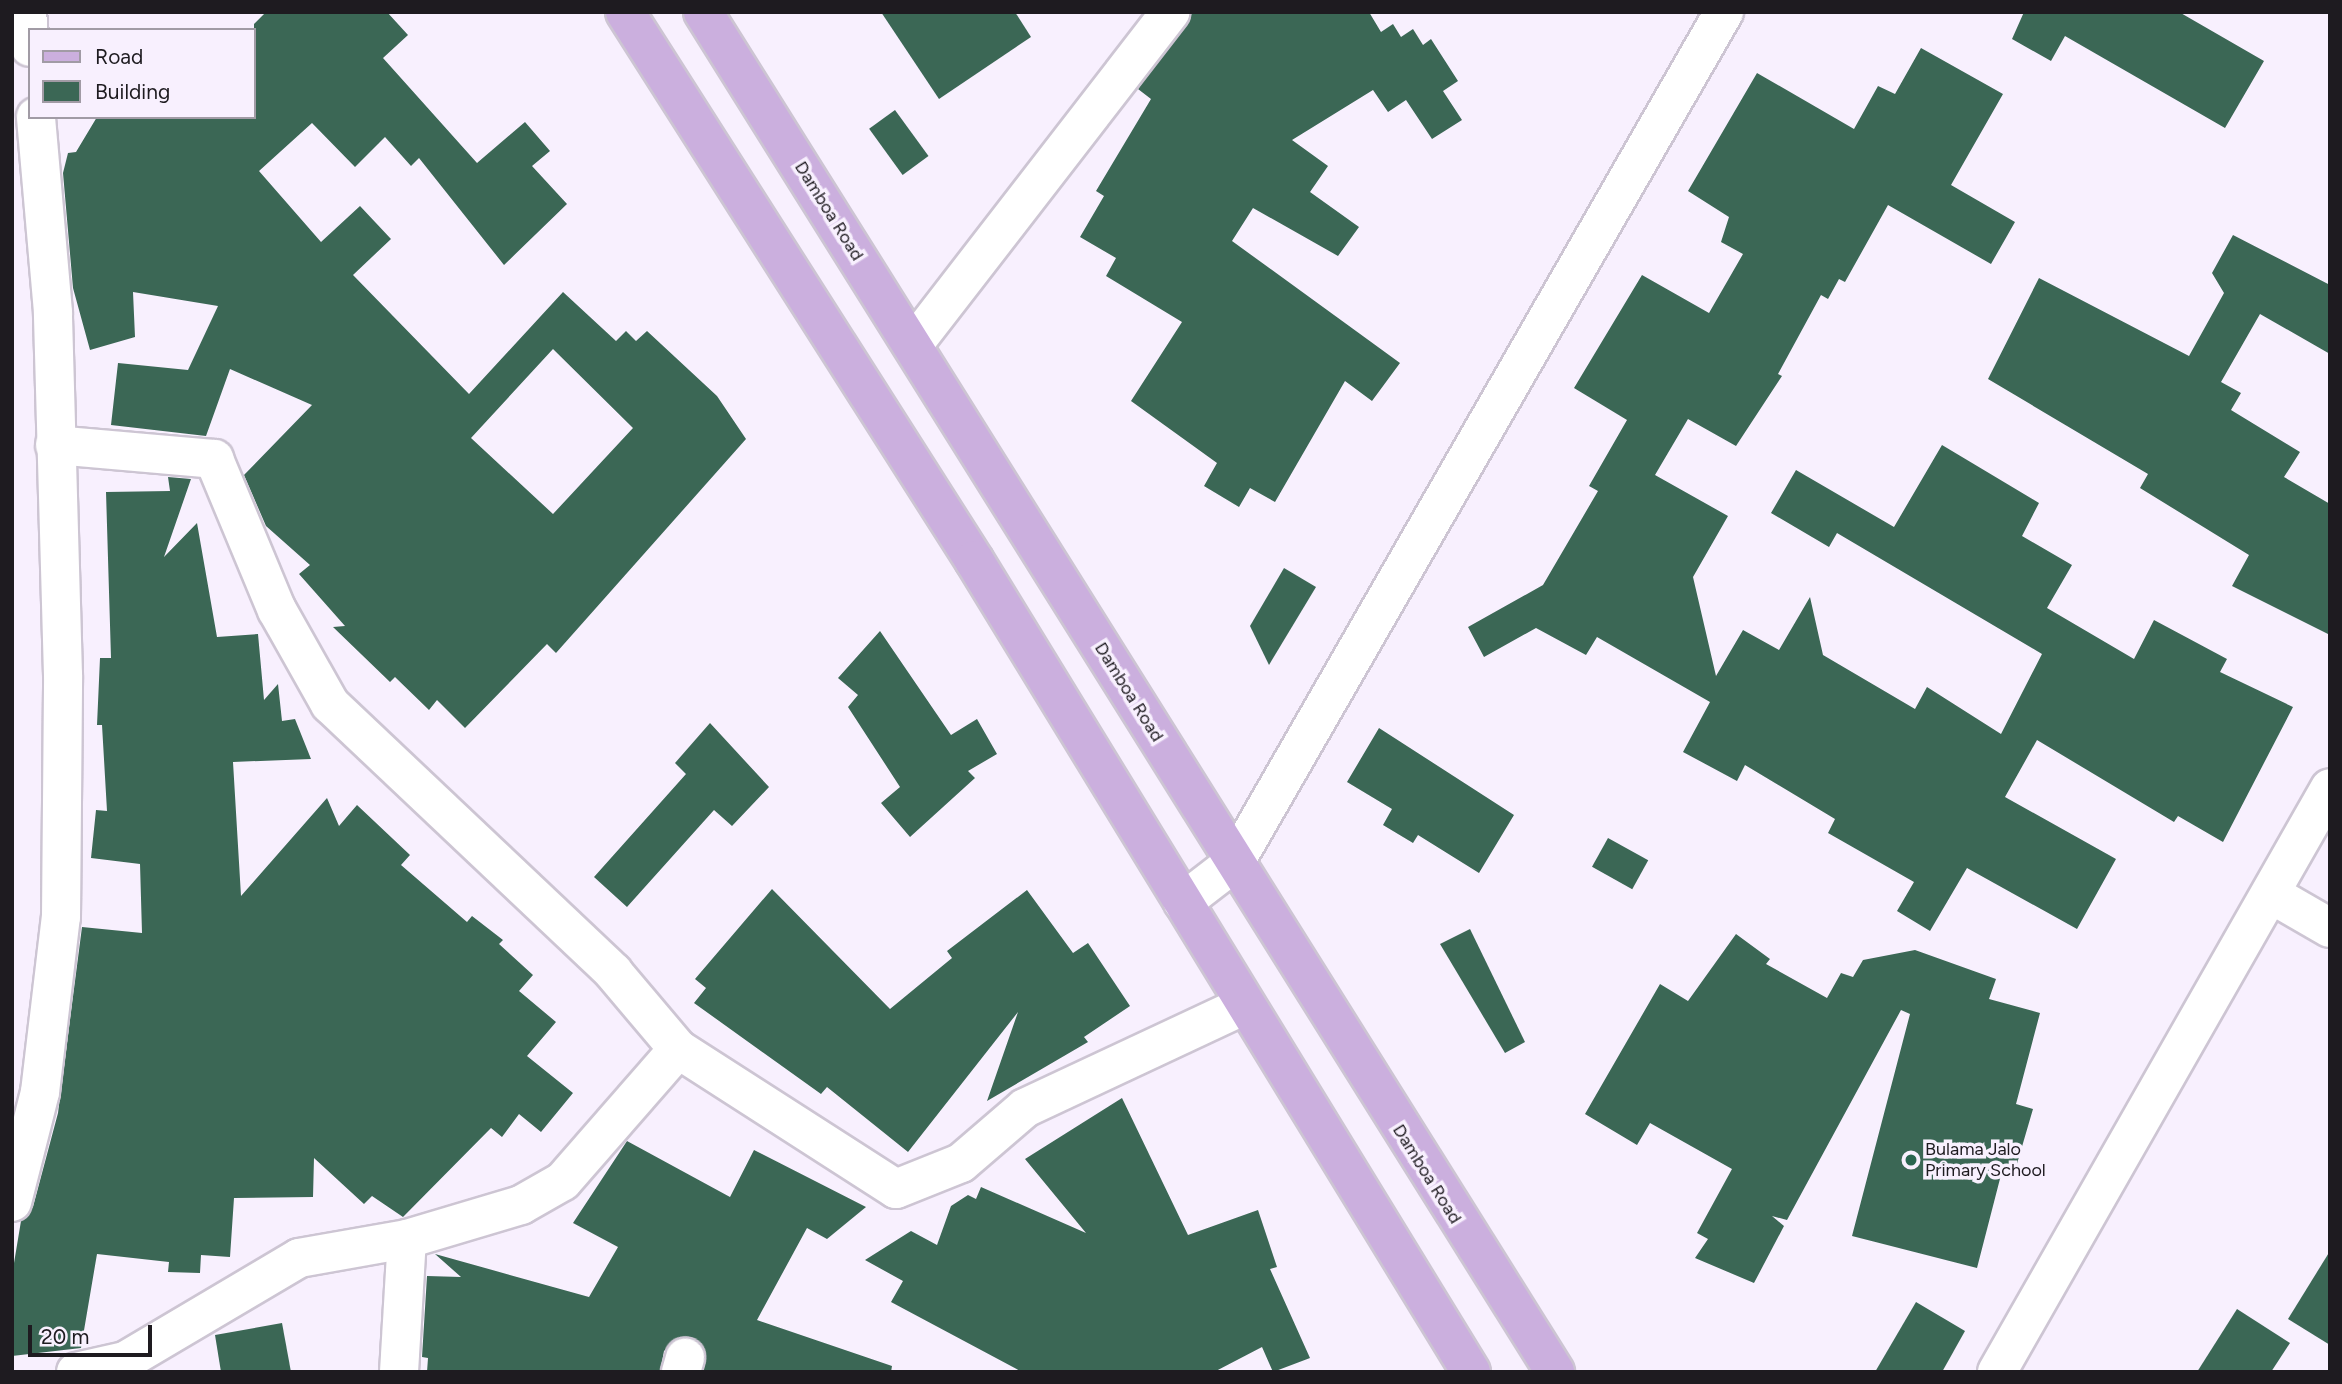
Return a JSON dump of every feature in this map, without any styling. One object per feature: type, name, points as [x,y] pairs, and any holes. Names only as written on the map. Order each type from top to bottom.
[{"type":"main road","points":[[625,12],[1183,902],[1471,1372]]},
{"type":"main road","name":"Damboa Road","points":[[703,12],[1555,1372]]},
{"type":"street","points":[[913,345],[1170,12]]},
{"type":"street","points":[[1183,902],[1235,862],[1724,12]]},
{"type":"street","points":[[12,1202],[40,1092],[61,917],[63,675],[53,312],[36,119]]},
{"type":"street","points":[[55,445],[214,459],[277,610],[330,704],[613,972],[678,1049],[896,1189],[961,1164],[1025,1108],[1245,1006]]},
{"type":"street","points":[[1997,1372],[2330,788]]},
{"type":"street","points":[[2271,894],[2330,928]]},
{"type":"street","points":[[76,1372],[125,1361],[299,1258],[407,1239],[521,1205],[563,1181],[678,1049]]},
{"type":"street","points":[[399,1372],[407,1239]]},
{"type":"building","points":[[266,12],[387,12],[408,35],[383,58],[477,163],[525,122],[550,151],[532,166],[567,204],[504,265],[419,158],[411,166],[385,137],[355,167],[312,123],[259,171],[321,242],[360,206],[391,239],[353,275],[469,394],[563,292],[616,341],[626,331],[636,341],[647,331],[717,396],[746,439],[556,653],[547,644],[465,728],[437,700],[429,710],[395,677],[390,682],[333,627],[345,626],[299,574],[310,565],[266,526],[244,475],[312,405],[230,369],[206,436],[111,425],[118,363],[188,370],[218,306],[133,292],[135,337],[90,350],[73,288],[63,173],[68,153],[76,152],[96,119],[256,119],[254,24]],"holes":[[[553,349],[633,428],[553,514],[471,438]]]},
{"type":"building","points":[[881,12],[1015,12],[1031,37],[939,99]]},
{"type":"building","points":[[1191,12],[1369,12],[1381,32],[1393,24],[1401,37],[1413,29],[1423,45],[1431,39],[1458,81],[1443,91],[1462,120],[1432,139],[1406,100],[1388,112],[1373,90],[1292,140],[1328,166],[1310,192],[1359,227],[1338,256],[1253,208],[1232,241],[1400,363],[1372,401],[1345,381],[1275,502],[1250,488],[1239,507],[1204,486],[1217,463],[1131,401],[1182,322],[1106,276],[1116,258],[1080,237],[1104,196],[1096,191],[1151,99],[1138,89]]},
{"type":"building","points":[[2024,12],[2179,12],[2264,61],[2225,128],[2065,36],[2051,61],[2012,39]]},
{"type":"building","points":[[1921,48],[2003,94],[1951,185],[2015,222],[1991,264],[1888,205],[1845,282],[1839,279],[1828,299],[1821,295],[1778,374],[1782,376],[1736,446],[1688,419],[1655,475],[1728,516],[1693,577],[1716,676],[1743,630],[1779,650],[1810,597],[1823,655],[1915,709],[1927,687],[2001,734],[2042,654],[1837,533],[1829,547],[1771,513],[1796,470],[1894,527],[1942,445],[2039,503],[2022,536],[2072,565],[2047,608],[2134,659],[2154,620],[2227,659],[2220,672],[2293,707],[2223,842],[2178,816],[2174,822],[2037,740],[2005,797],[2116,859],[2077,929],[1967,868],[1930,931],[1897,911],[1914,882],[1828,833],[1835,819],[1745,765],[1737,781],[1683,752],[1710,702],[1597,637],[1586,655],[1536,628],[1484,657],[1468,627],[1543,585],[1598,491],[1589,486],[1627,420],[1574,388],[1642,275],[1709,313],[1743,254],[1721,242],[1729,217],[1688,191],[1757,73],[1854,129],[1878,86],[1895,94]]},
{"type":"building","points":[[895,110],[929,156],[903,175],[869,129]]},
{"type":"building","points":[[2233,235],[2330,285],[2330,354],[2260,314],[2221,382],[2241,393],[2231,410],[2300,452],[2284,477],[2330,504],[2330,635],[2232,586],[2249,555],[2140,488],[2148,474],[1988,379],[2039,278],[2189,356],[2224,293],[2212,273]]},
{"type":"building","points":[[168,477],[191,479],[164,557],[197,523],[217,637],[258,634],[264,700],[278,684],[282,721],[295,719],[311,759],[233,762],[241,896],[327,798],[339,826],[357,805],[410,855],[401,865],[467,922],[472,916],[503,940],[499,944],[533,975],[519,991],[556,1022],[527,1056],[573,1093],[541,1132],[519,1114],[502,1137],[491,1128],[403,1217],[372,1196],[364,1204],[314,1158],[313,1197],[234,1198],[230,1257],[201,1255],[200,1273],[168,1272],[169,1262],[97,1254],[81,1348],[12,1356],[12,1275],[21,1221],[33,1207],[58,1113],[82,927],[142,933],[140,864],[91,858],[96,810],[107,811],[102,725],[97,725],[100,658],[111,658],[106,492],[170,491]]},
{"type":"building","points":[[1284,568],[1316,587],[1269,665],[1250,626]]},
{"type":"building","points":[[880,631],[951,735],[977,719],[997,754],[968,771],[975,778],[910,837],[881,803],[900,787],[848,707],[858,695],[838,678]]},
{"type":"building","points":[[710,723],[769,787],[732,826],[714,810],[627,907],[594,877],[686,774],[675,763]]},
{"type":"building","points":[[1379,728],[1514,815],[1479,873],[1418,835],[1413,843],[1383,825],[1392,809],[1347,782]]},
{"type":"building","points":[[1608,838],[1648,860],[1632,889],[1592,867]]},
{"type":"building","points":[[772,889],[890,1009],[952,958],[947,951],[1027,890],[1073,953],[1088,943],[1130,1006],[1084,1037],[1088,1042],[987,1101],[1018,1012],[908,1152],[827,1087],[821,1094],[694,1003],[706,988],[695,979]]},
{"type":"building","points":[[1470,929],[1525,1042],[1505,1053],[1440,944]]},
{"type":"building","points":[[1736,934],[1770,959],[1766,964],[1827,998],[1841,973],[1853,977],[1863,960],[1915,950],[1996,979],[1989,999],[2040,1013],[2016,1104],[2033,1109],[2014,1174],[2002,1171],[1977,1268],[1852,1236],[1910,1014],[1901,1010],[1787,1220],[1772,1216],[1784,1226],[1754,1283],[1695,1258],[1708,1239],[1697,1233],[1732,1169],[1650,1123],[1637,1145],[1585,1114],[1660,984],[1688,1001]]},
{"type":"building","points":[[1122,1098],[1188,1235],[1258,1210],[1277,1267],[1270,1269],[1310,1358],[1273,1372],[1262,1347],[1214,1372],[1022,1372],[891,1302],[903,1281],[865,1260],[911,1231],[937,1245],[951,1206],[968,1195],[976,1199],[981,1187],[1086,1233],[1025,1159]]},
{"type":"building","points":[[627,1141],[730,1197],[754,1150],[866,1207],[827,1239],[807,1228],[757,1320],[892,1366],[891,1372],[704,1372],[701,1343],[680,1337],[664,1351],[660,1372],[427,1372],[428,1358],[422,1357],[427,1276],[461,1277],[435,1254],[589,1297],[618,1247],[573,1223]]},
{"type":"building","points":[[2330,1251],[2330,1345],[2288,1319]]},
{"type":"building","points":[[1916,1302],[1965,1331],[1942,1372],[1875,1372]]},
{"type":"building","points":[[2237,1309],[2290,1343],[2271,1372],[2197,1372]]},
{"type":"building","points":[[282,1323],[291,1372],[221,1372],[215,1335]]},
{"type":"place","name":"Bulama Jalo Primary School","points":[[1911,1160]]}]
